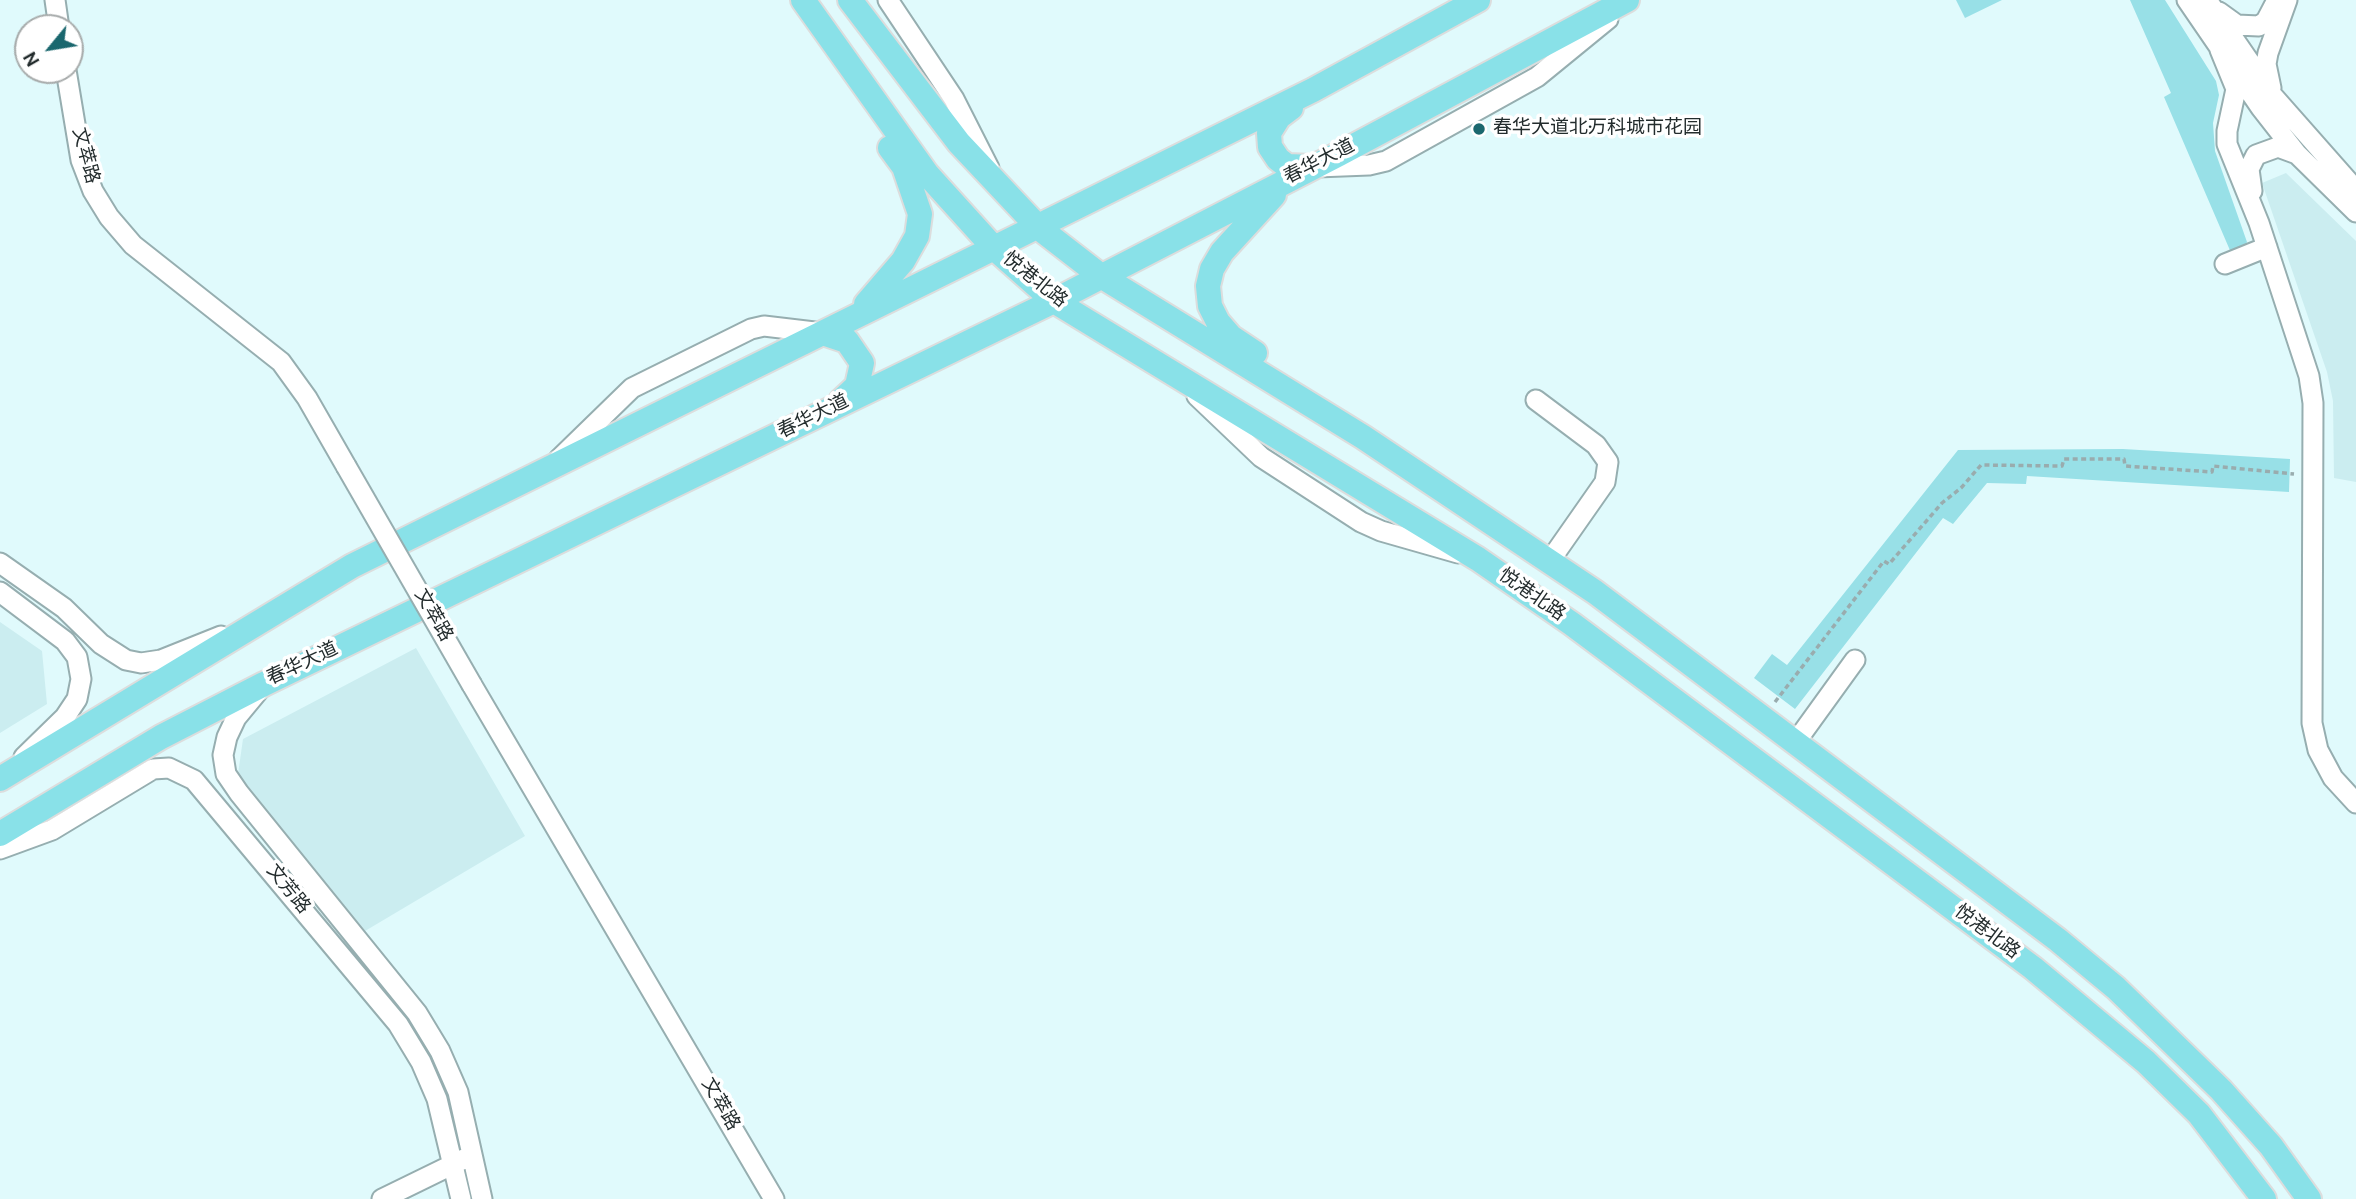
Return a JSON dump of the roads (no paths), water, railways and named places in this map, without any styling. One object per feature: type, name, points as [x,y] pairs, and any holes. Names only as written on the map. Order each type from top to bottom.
[{"type":"main road","name":"悦港北路","points":[[849,0],[912,85],[1039,228],[1101,276],[1363,437],[1595,593],[2058,940],[2116,988],[2221,1090],[2271,1146],[2309,1199]]},
{"type":"main road","points":[[3,777],[352,566],[993,247],[1039,228],[1313,90],[1478,0]]},
{"type":"main road","name":"春华大道","points":[[0,834],[161,737],[264,684],[1054,301],[1629,0]]},
{"type":"main road","name":"悦港北路","points":[[806,5],[927,173],[993,247],[1054,301],[1478,559],[1572,624],[2033,968],[2146,1062],[2199,1114],[2264,1199]]},
{"type":"main road","points":[[806,5],[839,79],[904,167],[920,214],[917,236],[903,261],[855,316]]},
{"type":"main road","points":[[1313,90],[1279,117],[1269,133],[1270,147],[1287,166],[1313,167]]},
{"type":"main road","points":[[1287,181],[1222,252],[1212,269],[1208,286],[1210,306],[1231,337],[1310,389],[1363,437]]},
{"type":"main road","points":[[823,332],[847,341],[862,363],[857,386],[832,408]]},
{"type":"street","points":[[888,0],[954,99],[995,181]]},
{"type":"street","points":[[2187,0],[2220,50],[2297,154],[2356,212]]},
{"type":"street","points":[[2207,1],[2227,19],[2248,27],[2266,21],[2277,0]]},
{"type":"street","points":[[2273,96],[2266,64],[2287,0]]},
{"type":"street","points":[[2207,1],[2273,96],[2356,190]]},
{"type":"street","points":[[2220,50],[2236,89],[2227,144],[2259,223],[2302,348],[2313,404],[2312,723],[2318,750],[2328,768],[2356,803]]},
{"type":"street","name":"文萃路","points":[[68,84],[80,160],[93,191],[109,217],[132,245],[281,362],[307,398],[774,1199]]},
{"type":"street","points":[[2259,223],[2249,178],[2251,161],[2269,148],[2286,149],[2297,154]]},
{"type":"street","points":[[2227,269],[2269,253]]},
{"type":"street","points":[[548,469],[632,388],[751,329],[764,327],[823,332]]},
{"type":"street","points":[[1536,400],[1596,445],[1608,462],[1605,482],[1549,562]]},
{"type":"street","points":[[0,563],[64,608],[101,644],[125,660],[141,663],[161,660],[271,615]]},
{"type":"street","points":[[0,592],[65,641],[77,657],[81,679],[77,699],[65,717],[3,777]]},
{"type":"street","points":[[1795,743],[1855,660]]},
{"type":"street","name":"文芳路","points":[[264,684],[236,718],[227,737],[223,755],[226,774],[417,1013],[440,1051],[458,1092],[482,1199]]},
{"type":"street","name":"文芳路","points":[[0,849],[52,830],[153,769],[169,768],[194,780],[398,1024],[421,1062],[437,1099],[455,1164],[461,1199]]},
{"type":"street","points":[[382,1199],[474,1154]]},
{"type":"place","name":"春华大道北·万科城市花园","points":[[1479,129]]}]
